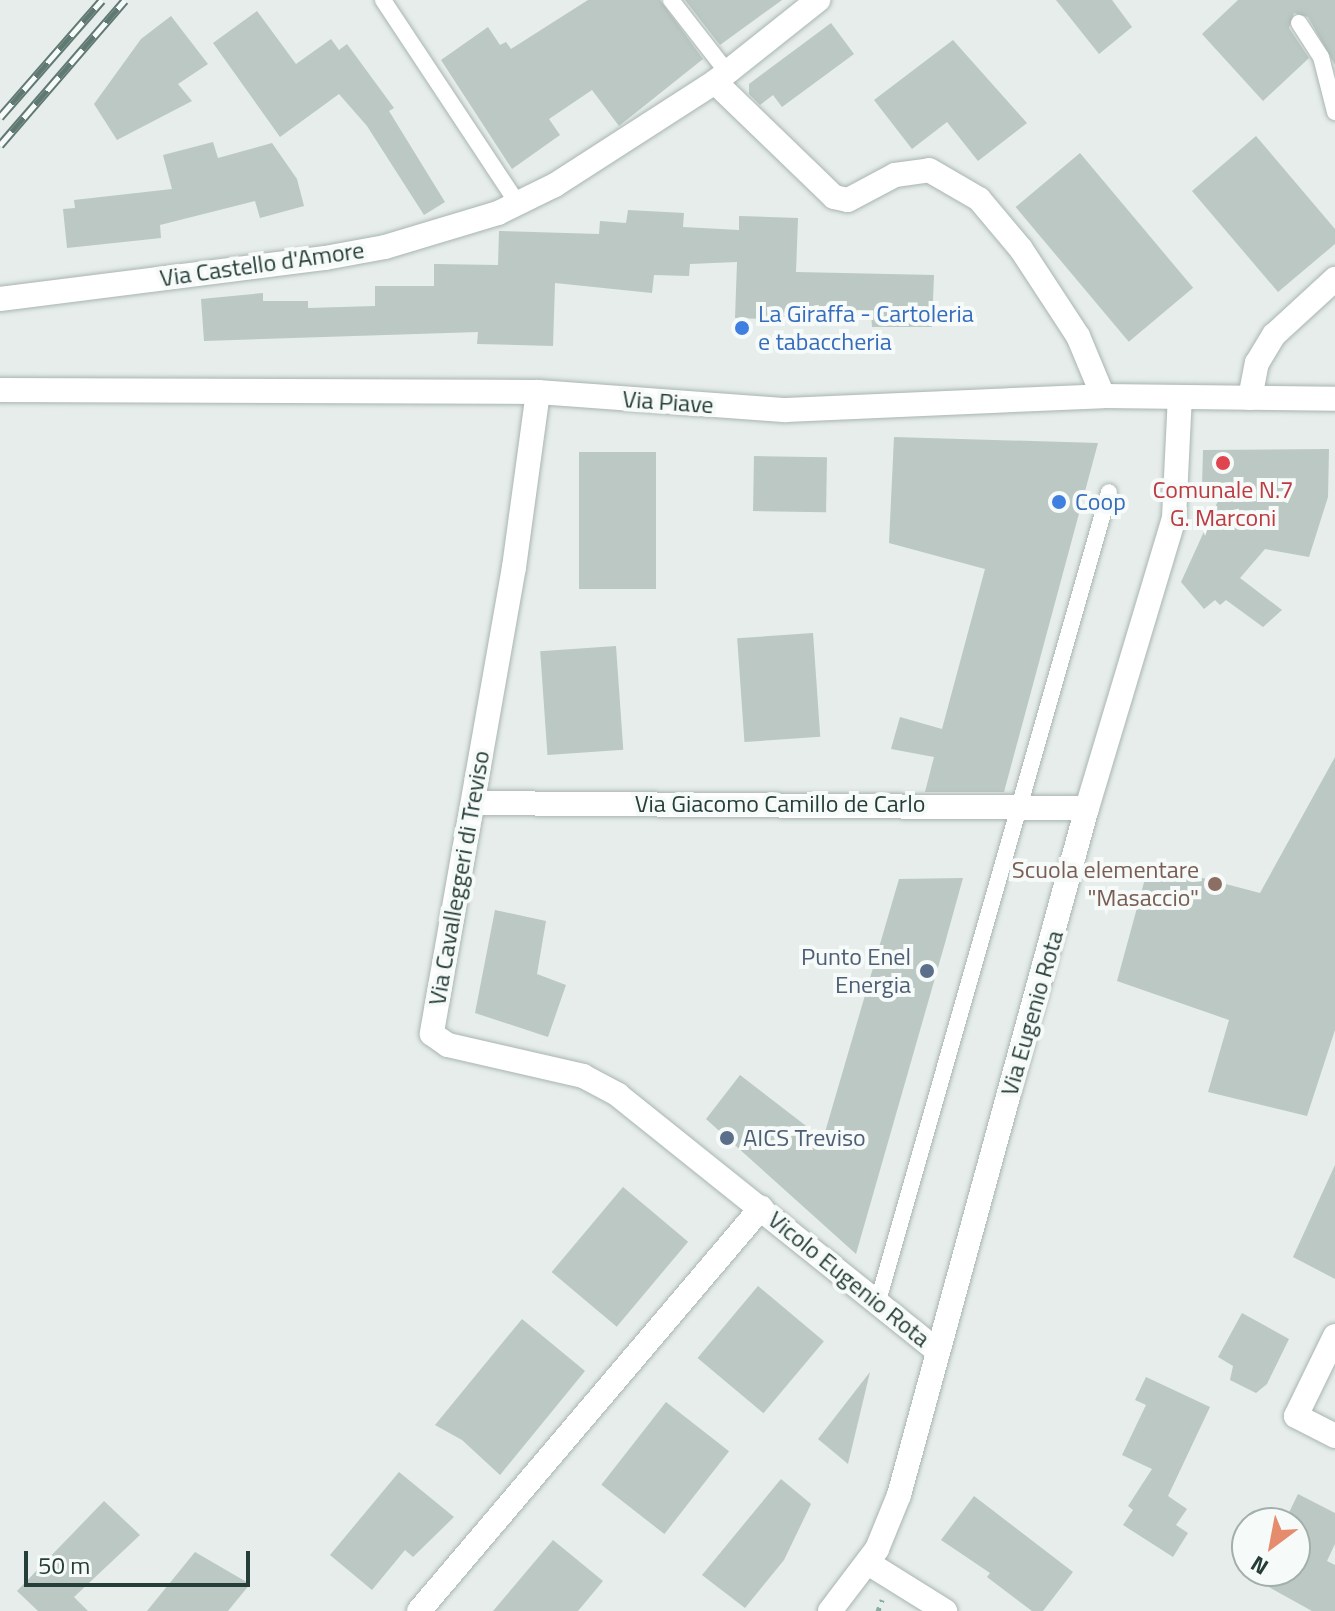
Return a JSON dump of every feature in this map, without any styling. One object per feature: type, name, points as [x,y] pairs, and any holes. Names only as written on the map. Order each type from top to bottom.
[{"type":"street","name":"Via Castello d'Amore","points":[[0,299],[325,258],[385,247],[518,204],[721,77],[818,0]]},
{"type":"street","points":[[721,77],[834,197],[848,200],[895,175],[920,170],[940,173],[965,188],[993,212],[1021,249],[1078,336],[1103,396]]},
{"type":"street","points":[[1250,398],[1257,363],[1274,335],[1335,279]]},
{"type":"street","name":"Via Piave","points":[[0,390],[538,392],[786,410],[1103,396],[1335,399]]},
{"type":"street","name":"Via Cavalleggeri di Treviso","points":[[538,392],[473,803],[432,1034],[448,1045],[602,1084],[761,1208]]},
{"type":"street","name":"Via Eugenio Rota","points":[[830,1611],[868,1563],[893,1514],[1087,808],[1174,518],[1180,397]]},
{"type":"street","name":"Via Giacomo Camillo de Carlo","points":[[473,803],[1021,805],[1087,808]]},
{"type":"street","points":[[419,1611],[761,1208]]},
{"type":"street","name":"Vicolo Eugenio Rota","points":[[761,1208],[937,1351]]},
{"type":"street","points":[[1335,1336],[1296,1416],[1335,1436]]},
{"type":"street","points":[[868,1563],[945,1611]]},
{"type":"lane","points":[[383,0],[518,204]]},
{"type":"lane","points":[[671,0],[721,77]]},
{"type":"lane","points":[[1299,23],[1321,57],[1335,112]]},
{"type":"lane","points":[[878,1301],[1109,492]]},
{"type":"building","points":[[588,0],[660,0],[703,59],[619,126],[592,90],[549,119],[560,135],[512,169],[441,60],[488,27],[500,45],[506,42],[511,49]]},
{"type":"building","points":[[685,0],[782,0],[720,45]]},
{"type":"building","points":[[1056,0],[1112,0],[1132,27],[1099,54]]},
{"type":"building","points":[[1238,0],[1335,0],[1335,65],[1308,17],[1294,13],[1289,28],[1309,58],[1263,101],[1202,34]]},
{"type":"building","points":[[257,11],[296,64],[331,39],[339,50],[347,44],[394,108],[389,111],[445,202],[424,215],[367,126],[339,94],[280,137],[213,43]]},
{"type":"building","points":[[171,16],[208,64],[178,84],[192,101],[117,140],[94,104],[141,39]]},
{"type":"building","points":[[831,23],[854,54],[782,107],[773,95],[760,105],[749,94],[749,84]]},
{"type":"building","points":[[953,40],[1027,123],[978,161],[947,122],[912,149],[874,100]]},
{"type":"building","points":[[1256,136],[1335,229],[1335,244],[1278,292],[1192,191]]},
{"type":"building","points":[[213,142],[218,158],[272,143],[297,179],[304,206],[260,218],[255,201],[160,225],[161,238],[67,248],[63,209],[75,208],[74,200],[172,189],[163,155]]},
{"type":"building","points":[[1080,153],[1193,288],[1129,342],[1016,207]]},
{"type":"building","points":[[628,210],[684,213],[683,227],[739,230],[739,216],[798,218],[796,272],[934,275],[932,327],[872,327],[871,311],[795,306],[795,320],[735,318],[737,262],[690,264],[689,276],[654,275],[652,293],[555,283],[553,346],[477,344],[478,332],[204,341],[201,299],[263,293],[263,301],[308,301],[308,308],[375,306],[375,286],[434,286],[434,264],[498,265],[499,231],[599,234],[600,221],[626,223]]},
{"type":"building","points":[[894,437],[1098,443],[1004,792],[925,792],[934,757],[891,749],[900,717],[942,729],[985,569],[889,543]]},
{"type":"building","points":[[1329,449],[1328,497],[1309,557],[1265,549],[1240,578],[1282,610],[1263,627],[1226,600],[1220,605],[1215,600],[1204,609],[1181,582],[1223,490],[1202,487],[1203,450]]},
{"type":"building","points":[[579,452],[656,452],[656,589],[579,589]]},
{"type":"building","points":[[754,456],[827,457],[826,512],[753,511]]},
{"type":"building","points":[[813,633],[820,737],[744,742],[737,638]]},
{"type":"building","points":[[616,646],[623,750],[547,755],[540,651]]},
{"type":"building","points":[[1335,757],[1335,1030],[1307,1116],[1208,1092],[1229,1020],[1117,981],[1149,864],[1260,893]]},
{"type":"building","points":[[963,878],[856,1254],[706,1119],[740,1075],[823,1139],[899,879]]},
{"type":"building","points":[[495,910],[546,921],[537,974],[566,985],[548,1037],[475,1013]]},
{"type":"building","points":[[1335,1165],[1335,1279],[1293,1257]]},
{"type":"building","points":[[623,1187],[688,1242],[617,1327],[552,1272]]},
{"type":"building","points":[[758,1286],[824,1341],[763,1413],[698,1358]]},
{"type":"building","points":[[1242,1313],[1289,1339],[1267,1384],[1256,1393],[1230,1380],[1233,1366],[1218,1357]]},
{"type":"building","points":[[522,1319],[585,1371],[500,1475],[462,1440],[435,1425]]},
{"type":"building","points":[[870,1372],[848,1464],[818,1439]]},
{"type":"building","points":[[1146,1377],[1210,1407],[1168,1496],[1187,1509],[1176,1525],[1188,1533],[1173,1557],[1123,1525],[1133,1510],[1128,1506],[1152,1469],[1122,1455],[1146,1405],[1135,1400]]},
{"type":"building","points":[[666,1402],[729,1451],[664,1534],[601,1485]]},
{"type":"building","points":[[399,1472],[454,1517],[413,1557],[405,1550],[372,1590],[330,1555]]},
{"type":"building","points":[[781,1479],[811,1504],[784,1560],[745,1608],[702,1575]]},
{"type":"building","points":[[1298,1494],[1335,1513],[1335,1544],[1327,1561],[1335,1565],[1335,1611],[1312,1611],[1269,1587],[1311,1587],[1311,1507],[1292,1507]]},
{"type":"building","points":[[974,1496],[1073,1572],[1043,1611],[1032,1611],[987,1577],[990,1573],[941,1540]]},
{"type":"building","points":[[104,1501],[140,1535],[74,1597],[88,1611],[38,1611],[17,1591]]},
{"type":"building","points":[[553,1540],[603,1581],[578,1611],[493,1611]]},
{"type":"building","points":[[195,1552],[250,1584],[228,1611],[147,1611]]},
{"type":"railway","points":[[0,117],[102,0]]},
{"type":"railway","points":[[0,145],[125,0]]},
{"type":"place","name":"La Giraffa - Cartoleria e tabaccheria","points":[[742,328]]},
{"type":"place","name":"Comunale N.7 G. Marconi","points":[[1223,463]]},
{"type":"place","name":"Coop","points":[[1059,502]]},
{"type":"place","name":"Scuola elementare \"Masaccio\"","points":[[1215,884]]},
{"type":"place","name":"Punto Enel Energia","points":[[927,971]]},
{"type":"place","name":"AICS Treviso","points":[[727,1138]]}]
